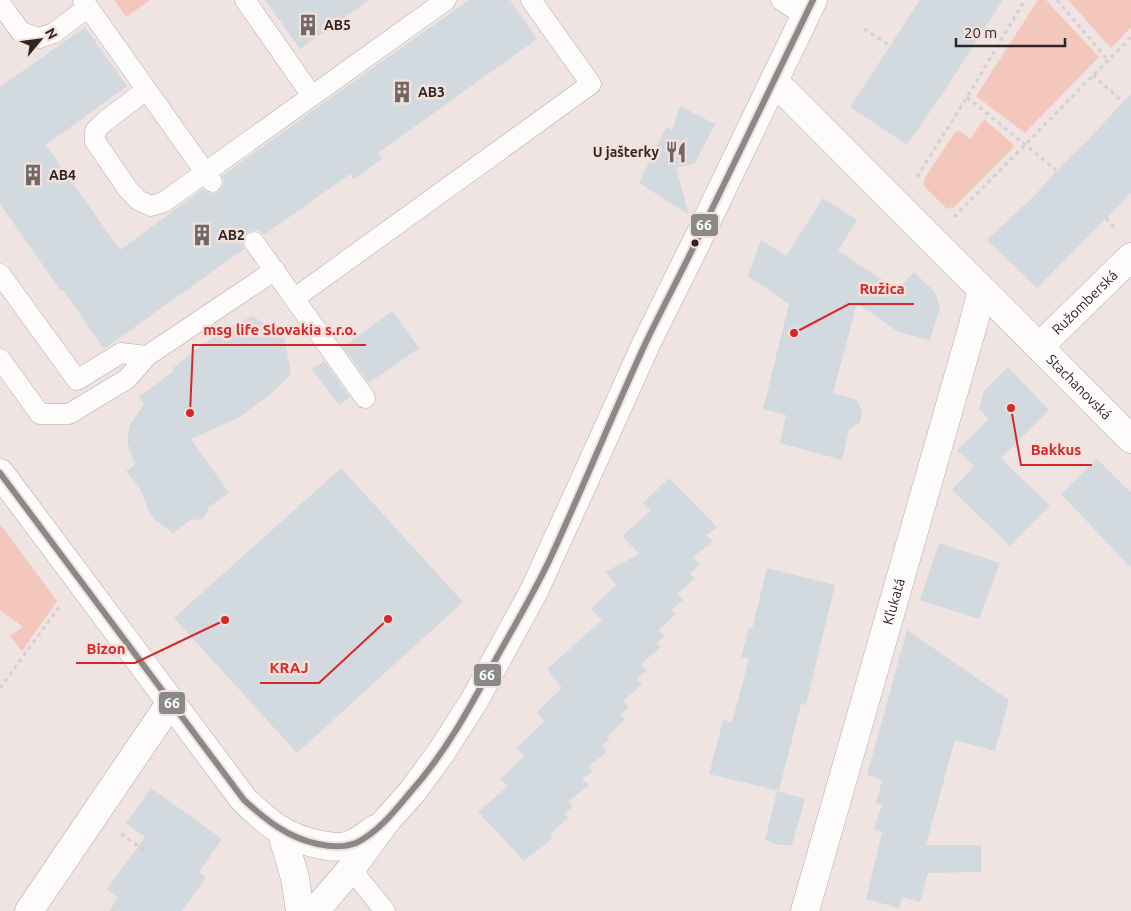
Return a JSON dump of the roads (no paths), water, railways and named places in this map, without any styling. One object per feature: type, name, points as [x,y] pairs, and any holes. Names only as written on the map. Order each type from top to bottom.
[{"type":"street","points":[[314,911],[351,869],[387,820],[413,791],[442,751],[474,701],[534,591],[647,342],[809,8]]},
{"type":"street","name":"Stachanovská","points":[[774,81],[1131,440]]},
{"type":"street","name":"Ružomberská","points":[[1039,347],[1131,257]]},
{"type":"street","name":"Kľukatá","points":[[805,911],[982,290]]},
{"type":"street","points":[[0,473],[244,800],[271,824],[293,838],[331,847],[348,846],[365,837],[387,820]]},
{"type":"street","points":[[29,911],[171,702]]},
{"type":"street","points":[[280,830],[295,878],[300,911]]},
{"type":"lane","points":[[245,0],[312,96]]},
{"type":"lane","points":[[146,90],[104,122],[95,131],[94,141],[127,188],[138,200],[151,206],[164,202],[209,177],[312,96],[446,0]]},
{"type":"lane","points":[[294,298],[592,84],[531,0]]},
{"type":"lane","points":[[781,0],[809,8]]},
{"type":"lane","points":[[0,3],[21,32],[40,38],[54,32],[86,4],[209,177]]},
{"type":"lane","points":[[254,242],[365,398]]},
{"type":"lane","points":[[0,359],[40,414],[69,414],[127,379],[147,356],[275,270]]},
{"type":"lane","points":[[0,274],[77,380],[121,353],[147,356]]},
{"type":"lane","points":[[351,869],[385,911]]},
{"type":"place","name":"AB5","points":[[308,25]]},
{"type":"place","name":"AB3","points":[[402,92]]},
{"type":"place","name":"U jašterky","points":[[676,152]]},
{"type":"place","name":"AB4","points":[[33,175]]},
{"type":"place","name":"AB2","points":[[202,235]]},
{"type":"place","name":"Ružica","points":[[794,333]]},
{"type":"place","name":"Bakkus","points":[[1011,408]]},
{"type":"place","name":"msg life Slovakia s.r.o.","points":[[190,413]]},
{"type":"place","name":"KRAJ","points":[[388,619]]},
{"type":"place","name":"Bizon","points":[[225,620]]}]
